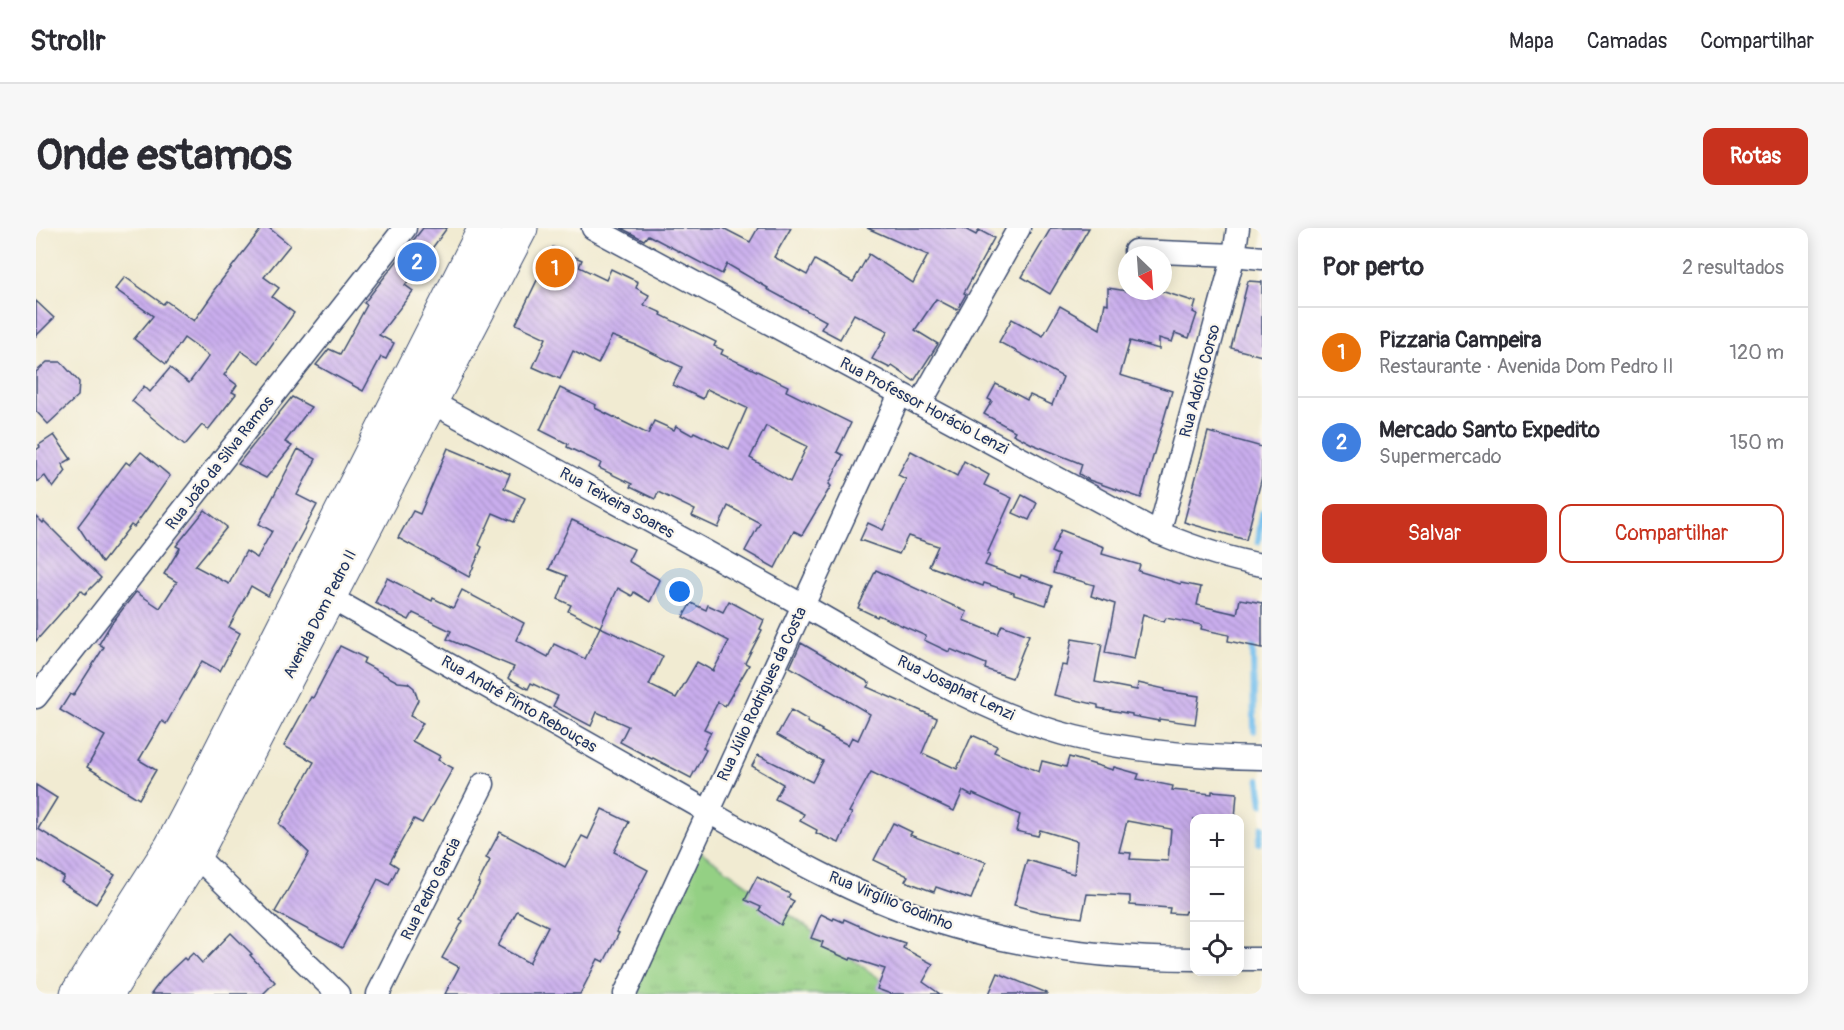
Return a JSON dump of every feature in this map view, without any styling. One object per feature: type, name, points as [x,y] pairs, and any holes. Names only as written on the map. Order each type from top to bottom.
[{"type":"main road","name":"Avenida Dom Pedro II","points":[[77,994],[171,847],[485,228]]},
{"type":"main road","name":"Avenida Dom Pedro II","points":[[107,994],[195,855],[521,228]]},
{"type":"street","name":"Rua João da Silva Ramos","points":[[36,698],[405,228]]},
{"type":"street","name":"Rua Professor Horácio Lenzi","points":[[593,228],[1159,533],[1192,547],[1238,561],[1262,565]]},
{"type":"street","points":[[920,404],[1019,228]]},
{"type":"street","name":"Rua Adolfo Corso","points":[[1159,533],[1234,255],[1238,228]]},
{"type":"street","points":[[1172,252],[1262,258]]},
{"type":"street","name":"Rua Júlio Rodrigues da Costa","points":[[625,994],[900,394]]},
{"type":"street","name":"Rua Teixeira Soares","points":[[430,402],[803,605]]},
{"type":"street","name":"Rua André Pinto Rebouças","points":[[329,597],[708,812]]},
{"type":"street","name":"Rua Josaphat Lenzi","points":[[803,605],[936,681],[981,704],[1025,721],[1074,737],[1123,747],[1175,753],[1262,758]]},
{"type":"street","name":"Rua Pedro Garcia","points":[[378,994],[483,784]]},
{"type":"street","name":"Rua Virgílio Godinho","points":[[708,812],[855,890],[928,919],[985,936],[1062,951],[1125,957],[1190,959]]},
{"type":"street","points":[[195,855],[338,994]]},
{"type":"street","points":[[1244,959],[1262,959]]},
{"type":"green space","points":[[693,846],[901,994],[633,994]]},
{"type":"building","points":[[262,228],[269,228],[290,245],[264,277],[279,288],[272,297],[294,313],[259,363],[241,351],[224,375],[237,385],[232,392],[236,394],[208,430],[202,425],[185,445],[132,401],[144,386],[150,392],[170,368],[189,383],[209,356],[184,338],[166,364],[134,339],[153,316],[115,289],[125,277],[163,304],[166,301],[194,321],[214,290]]},
{"type":"building","points":[[423,228],[447,228],[405,285],[413,291],[379,335],[394,343],[386,359],[381,357],[363,391],[316,365],[329,349],[340,354],[367,305],[364,303]]},
{"type":"building","points":[[621,228],[723,228],[750,242],[758,228],[791,228],[774,257],[807,275],[815,260],[853,282],[869,254],[913,283],[928,255],[867,228],[963,228],[976,235],[979,230],[994,238],[957,310],[936,299],[915,330],[938,344],[914,381],[892,366],[890,368],[872,359],[888,331],[854,314],[840,339],[821,329],[826,321],[727,264],[722,274],[648,235],[644,240]]},
{"type":"building","points":[[1051,228],[1089,228],[1050,294],[1022,277]]},
{"type":"building","points":[[553,247],[582,260],[579,267],[606,280],[611,269],[638,282],[636,288],[649,295],[644,305],[716,342],[714,346],[723,350],[721,354],[788,386],[786,391],[851,423],[837,452],[843,455],[829,484],[831,486],[802,535],[794,531],[775,568],[745,551],[760,523],[728,506],[718,528],[692,516],[695,510],[658,492],[655,499],[630,487],[632,484],[599,468],[601,463],[567,447],[568,444],[540,430],[560,388],[648,434],[654,421],[674,430],[676,426],[692,435],[694,432],[729,449],[747,408],[707,389],[703,399],[673,385],[682,367],[612,336],[598,364],[573,351],[560,379],[533,367],[546,338],[516,324]],"holes":[[[766,426],[807,446],[790,482],[750,458]]]},
{"type":"building","points":[[1248,281],[1262,282],[1262,356],[1231,348]]},
{"type":"building","points":[[1108,288],[1118,290],[1118,300],[1172,300],[1172,294],[1196,302],[1193,312],[1197,314],[1189,338],[1175,333],[1172,342],[1159,338],[1159,349],[1130,341],[1120,375],[1172,391],[1141,498],[1089,480],[1079,474],[1082,464],[1032,444],[1013,434],[1015,431],[984,414],[992,401],[988,399],[996,384],[1027,400],[1030,395],[1052,405],[1063,377],[999,342],[1012,319],[1043,336],[1060,306],[1100,329],[1105,303],[1108,304]]},
{"type":"building","points":[[36,301],[54,318],[36,336]]},
{"type":"building","points":[[47,362],[61,362],[79,382],[78,396],[48,424],[36,411],[36,372]]},
{"type":"building","points":[[292,397],[311,407],[285,442],[292,446],[266,478],[238,464]]},
{"type":"building","points":[[1208,432],[1262,447],[1262,477],[1246,540],[1184,522]]},
{"type":"building","points":[[54,435],[71,459],[62,464],[66,471],[53,488],[45,476],[36,482],[36,450],[40,447],[39,445]]},
{"type":"building","points":[[448,448],[510,474],[504,488],[525,498],[514,522],[493,513],[479,545],[482,547],[469,577],[398,538],[413,511],[420,514]]},
{"type":"building","points":[[298,449],[316,459],[297,495],[317,505],[268,596],[251,586],[229,627],[240,633],[220,671],[202,661],[166,724],[162,721],[139,760],[156,770],[139,799],[87,767],[105,736],[60,710],[70,694],[73,696],[104,647],[99,644],[111,624],[136,592],[160,608],[177,582],[164,574],[180,548],[176,546],[205,510],[227,527],[195,566],[229,584],[246,551],[257,558],[272,531],[259,524]]},
{"type":"building","points":[[911,451],[957,476],[964,461],[989,475],[984,485],[1012,498],[987,554],[990,555],[985,565],[1020,578],[1021,575],[1052,586],[1046,605],[984,583],[983,586],[929,566],[938,546],[908,536],[899,554],[860,540],[868,523],[883,530],[906,479],[898,475]]},
{"type":"building","points":[[141,452],[170,476],[134,527],[131,525],[102,563],[78,526],[126,462],[130,465]]},
{"type":"building","points":[[1022,495],[1037,503],[1029,520],[1013,513]]},
{"type":"building","points":[[36,516],[43,523],[44,521],[101,578],[85,594],[81,590],[36,641]]},
{"type":"building","points":[[572,520],[634,549],[628,561],[660,580],[650,602],[634,592],[632,596],[618,588],[600,627],[568,611],[571,605],[558,599],[567,576],[549,569]]},
{"type":"building","points":[[1061,530],[1104,547],[1102,554],[1140,565],[1138,571],[1180,584],[1201,587],[1197,605],[1237,614],[1240,599],[1262,603],[1262,648],[1228,641],[1229,635],[1201,629],[1202,625],[1166,618],[1164,622],[1143,614],[1134,659],[1105,653],[1115,604],[1091,596],[1094,585],[1053,573],[1058,555],[1051,552]]},
{"type":"building","points":[[876,570],[967,612],[963,620],[998,634],[1002,625],[1029,635],[1012,678],[985,669],[986,664],[950,649],[949,652],[924,640],[926,636],[858,608]]},
{"type":"building","points":[[387,578],[432,601],[433,598],[453,608],[462,590],[524,623],[516,640],[548,657],[554,644],[585,659],[600,627],[663,656],[649,685],[676,698],[697,662],[713,671],[729,641],[683,617],[691,603],[706,610],[708,605],[723,612],[729,601],[764,620],[760,629],[762,630],[745,663],[749,665],[725,706],[718,702],[704,729],[711,732],[703,748],[706,750],[691,778],[620,742],[628,726],[597,712],[591,726],[553,706],[558,696],[531,683],[528,689],[508,678],[514,667],[447,639],[451,631],[413,613],[409,620],[375,603]]},
{"type":"building","points":[[1072,639],[1102,644],[1095,682],[1137,690],[1138,683],[1165,689],[1165,691],[1199,696],[1195,724],[1132,716],[1132,714],[1098,708],[1098,705],[1054,695],[1062,665],[1067,666]]},
{"type":"building","points":[[801,643],[870,683],[867,687],[937,718],[922,753],[957,769],[972,735],[997,746],[994,752],[1039,772],[1042,761],[1066,767],[1069,757],[1113,770],[1114,767],[1139,774],[1137,779],[1173,786],[1172,790],[1212,794],[1212,791],[1237,793],[1235,814],[1190,814],[1190,912],[1169,913],[1170,908],[1130,905],[1130,896],[1087,894],[1082,918],[1040,912],[1014,905],[1027,860],[1074,874],[1077,841],[1040,830],[1038,836],[1016,831],[1020,815],[973,794],[972,796],[963,791],[954,811],[871,772],[849,812],[852,813],[839,843],[816,833],[817,830],[800,821],[804,814],[775,799],[783,784],[752,766],[758,755],[812,782],[823,761],[777,735],[791,710],[821,731],[848,745],[852,737],[858,740],[870,714],[790,667]],"holes":[[[1127,821],[1171,829],[1168,861],[1130,859],[1131,853],[1119,852]]]},
{"type":"building","points":[[340,646],[365,658],[363,663],[398,682],[408,683],[414,688],[418,700],[410,716],[423,723],[412,741],[440,756],[438,760],[453,768],[422,823],[414,819],[390,862],[398,867],[389,885],[378,879],[342,948],[275,912],[309,853],[279,824],[314,762],[284,746],[311,697],[313,698]]},
{"type":"building","points":[[36,785],[57,798],[38,829],[115,875],[96,904],[61,882],[64,877],[36,859]]},
{"type":"building","points":[[602,809],[629,822],[614,852],[648,870],[616,932],[619,933],[604,962],[598,959],[580,994],[445,994],[459,967],[442,958],[463,921],[460,919],[480,883],[478,883],[490,860],[486,858],[500,832],[565,867],[582,836],[588,839]],"holes":[[[517,911],[548,926],[529,963],[498,946]]]},
{"type":"building","points":[[893,823],[912,832],[910,835],[986,862],[971,899],[936,887],[934,892],[905,881],[908,876],[874,860]]},
{"type":"building","points":[[757,877],[790,894],[788,898],[794,901],[781,925],[759,910],[761,907],[745,900]]},
{"type":"building","points":[[821,914],[833,920],[834,918],[843,922],[844,919],[905,943],[903,948],[933,964],[923,982],[940,994],[891,994],[877,989],[885,969],[851,958],[850,960],[821,947],[823,942],[811,938]]},
{"type":"building","points":[[231,933],[275,982],[263,994],[151,994],[163,978],[184,958],[186,960],[193,953],[202,963]]},
{"type":"building","points":[[998,973],[1047,993],[1047,994],[989,994]]},
{"type":"waterway","points":[[1258,542],[1262,513]]},
{"type":"waterway","points":[[1253,640],[1254,731]]},
{"type":"waterway","points":[[1259,780],[1262,804]]},
{"type":"waterway","points":[[1259,843],[1262,827]]},
{"type":"place","name":"Mercado Santo Expedito","points":[[417,262]]},
{"type":"place","name":"Pizzaria Campeira","points":[[555,268]]}]
